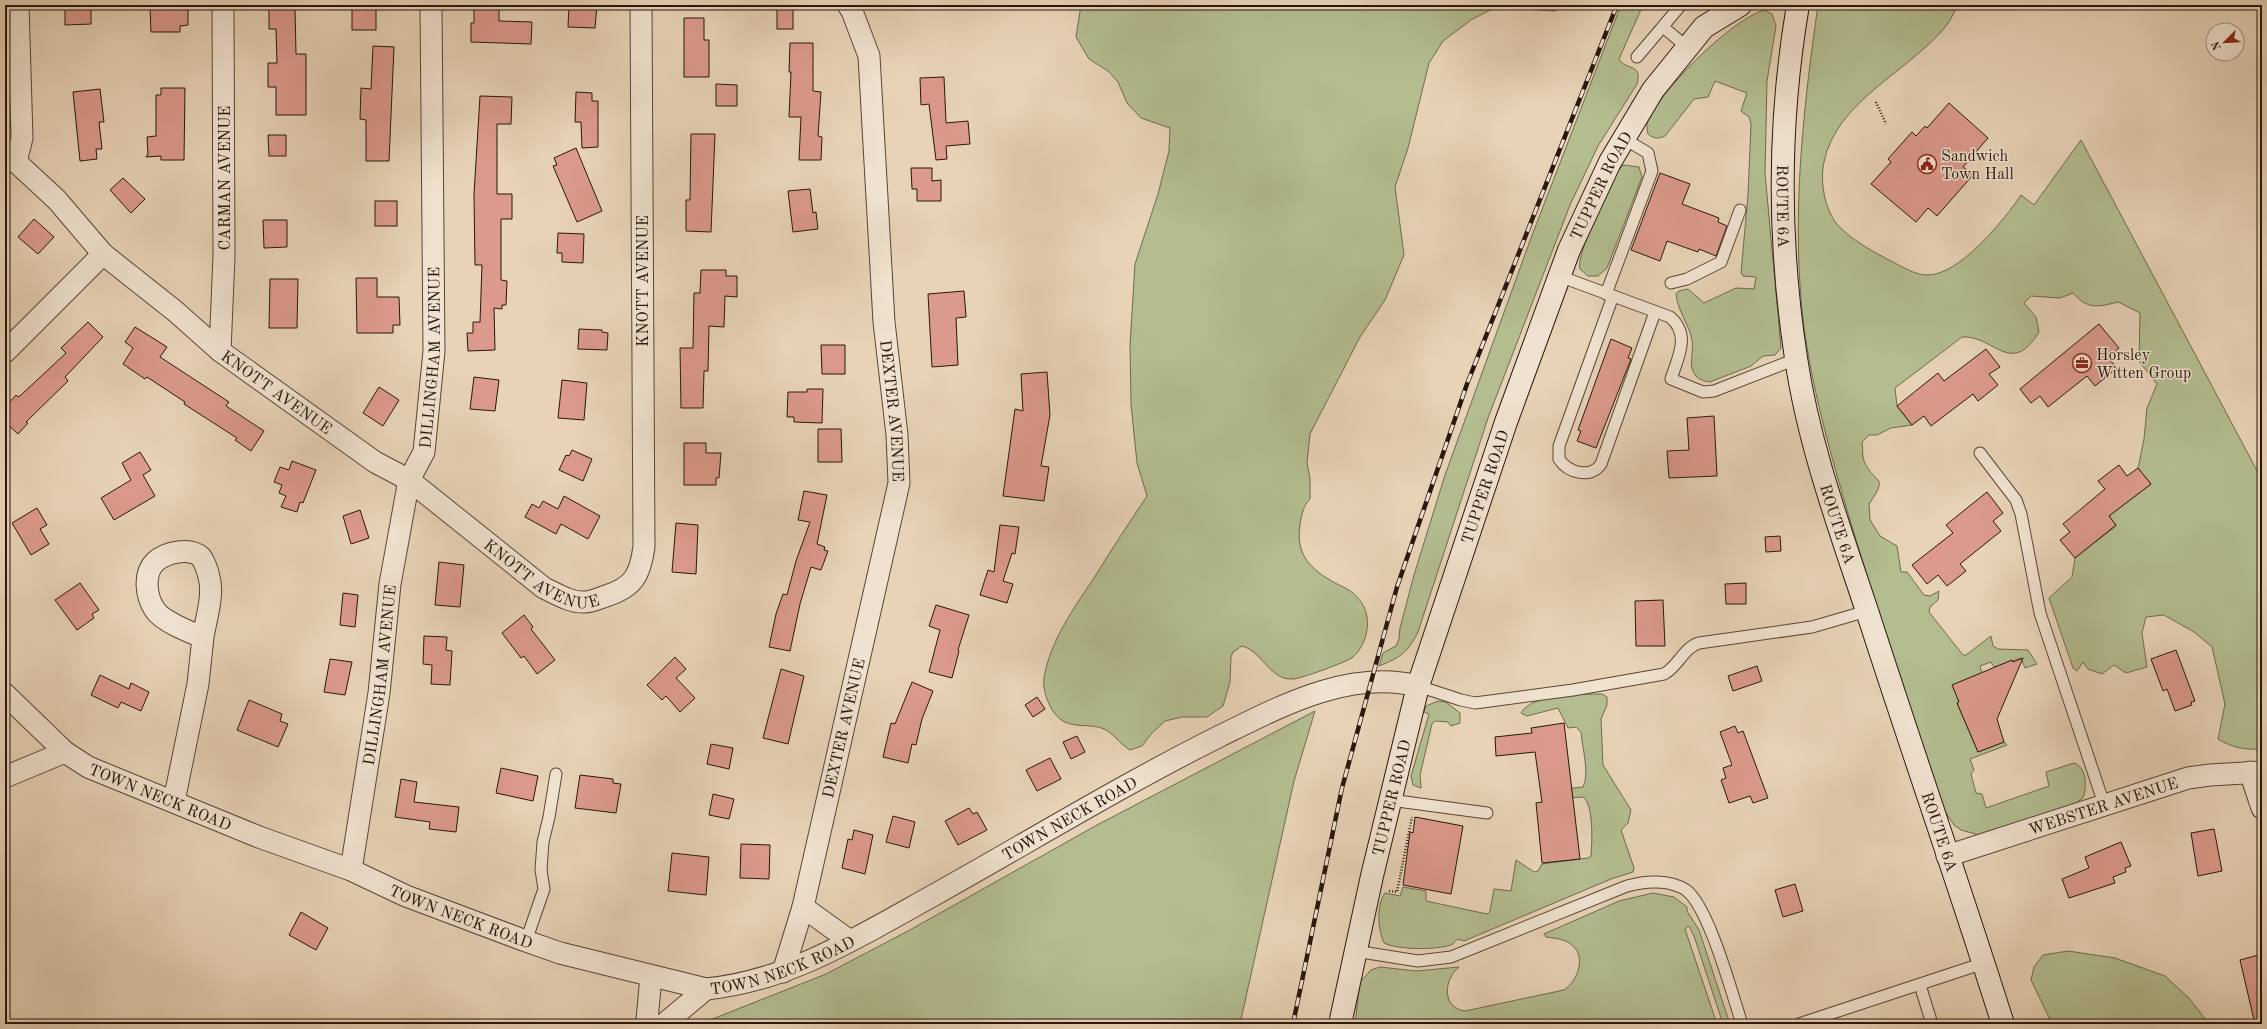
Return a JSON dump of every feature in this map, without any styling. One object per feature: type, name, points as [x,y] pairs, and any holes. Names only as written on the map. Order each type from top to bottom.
[{"type":"main road","points":[[1704,27],[1718,5]]},
{"type":"main road","name":"TUPPER ROAD","points":[[1340,1024],[1355,951],[1418,686],[1506,422],[1578,227],[1623,138],[1650,95],[1687,46],[1704,27],[1740,5]]},
{"type":"main road","name":"ROUTE 6A","points":[[1798,5],[1785,112],[1782,209],[1785,260],[1796,359],[1815,446],[1867,611],[2003,1024]]},
{"type":"street","points":[[10,161],[22,138],[18,5]]},
{"type":"street","name":"CARMAN AVENUE","points":[[220,351],[224,256],[224,5]]},
{"type":"street","name":"DILLINGHAM AVENUE","points":[[351,870],[379,693],[390,584],[409,480],[424,452],[434,351],[431,5]]},
{"type":"street","name":"KNOTT AVENUE","points":[[10,161],[57,200],[103,254],[175,311],[220,351],[375,462],[409,480],[525,575],[544,588],[570,600],[586,603],[619,592],[634,581],[641,566],[644,539],[640,5]]},
{"type":"street","name":"DEXTER AVENUE","points":[[783,972],[803,907],[899,483],[897,434],[884,322],[869,56],[852,11],[848,5]]},
{"type":"street","points":[[5,352],[103,254]]},
{"type":"street","points":[[174,801],[198,684],[203,637]]},
{"type":"street","name":"TOWN NECK ROAD","points":[[5,694],[65,752],[88,767],[259,837],[351,870],[406,896],[526,941],[560,953],[706,989],[731,986],[783,972],[850,941],[1155,769],[1271,711],[1348,685],[1380,681],[1418,686]]},
{"type":"street","points":[[5,777],[65,752]]},
{"type":"street","points":[[2256,772],[2262,808]]},
{"type":"street","name":"WEBSTER AVENUE","points":[[1947,856],[2188,778],[2256,772]]},
{"type":"street","points":[[803,907],[850,941]]},
{"type":"street","points":[[645,1024],[647,1020],[651,976]]},
{"type":"street","points":[[664,1024],[706,989]]},
{"type":"lane","points":[[1636,57],[1681,5]]},
{"type":"lane","points":[[1663,27],[1687,46]]},
{"type":"lane","points":[[1623,138],[1648,153],[1652,171],[1559,446],[1559,459],[1567,468],[1587,473],[1593,472],[1601,464],[1655,312]]},
{"type":"lane","points":[[1671,283],[1687,279],[1721,262],[1740,210]]},
{"type":"lane","points":[[1559,276],[1655,312],[1676,322],[1682,334],[1683,342],[1671,379],[1703,392],[1714,391],[1796,359]]},
{"type":"lane","points":[[1980,453],[2016,500],[2022,514],[2040,613],[2104,804]]},
{"type":"lane","points":[[1418,686],[1475,703],[1573,690],[1664,674],[1672,670],[1690,647],[1699,643],[1812,627],[1867,611]]},
{"type":"lane","points":[[526,941],[544,889],[541,870],[543,842],[556,774]]},
{"type":"lane","points":[[1390,800],[1487,813]]},
{"type":"lane","points":[[1355,951],[1418,961],[1451,957],[1627,886],[1640,882],[1666,883],[1686,890],[1702,910],[1742,1024]]},
{"type":"lane","points":[[1799,1024],[1984,963]]},
{"type":"lane","points":[[1920,985],[1932,1024]]},
{"type":"path","points":[[1876,102],[1886,124]]},
{"type":"path","points":[[1382,889],[1397,892],[1412,815]]},
{"type":"green space","points":[[1081,5],[1571,5],[1554,11],[1496,7],[1471,20],[1443,41],[1429,63],[1408,148],[1395,187],[1404,255],[1385,300],[1360,337],[1310,434],[1307,463],[1310,478],[1310,499],[1304,507],[1300,524],[1299,534],[1301,550],[1304,557],[1315,569],[1322,575],[1350,591],[1357,597],[1365,608],[1367,616],[1367,631],[1362,646],[1353,657],[1349,659],[1333,666],[1293,679],[1278,675],[1249,649],[1242,646],[1233,652],[1231,657],[1230,682],[1223,706],[1207,717],[1182,717],[1165,721],[1151,734],[1142,746],[1130,750],[1104,729],[1094,726],[1070,724],[1060,719],[1050,706],[1044,689],[1044,678],[1047,664],[1057,638],[1079,601],[1147,496],[1137,463],[1131,404],[1130,345],[1135,264],[1158,194],[1169,151],[1170,128],[1141,118],[1127,103],[1118,82],[1108,71],[1089,59],[1076,37]]},
{"type":"green space","points":[[1621,5],[1643,5],[1619,59],[1622,63],[1638,72],[1637,84],[1598,146],[1570,205],[1488,418],[1418,632],[1411,645],[1403,654],[1379,666],[1383,653],[1396,646],[1399,639],[1400,628],[1414,575],[1445,475],[1531,238]]},
{"type":"green space","points":[[1818,5],[1958,5],[1948,24],[1931,42],[1876,88],[1843,121],[1831,140],[1824,162],[1822,177],[1824,193],[1828,209],[1836,223],[1841,229],[1862,245],[1905,268],[1923,275],[1940,273],[1967,256],[1993,231],[2021,195],[2034,205],[2081,140],[2262,480],[2262,749],[2239,748],[2218,739],[2225,704],[2212,647],[2194,632],[2164,615],[2146,617],[2142,633],[2147,667],[2126,673],[2114,665],[2102,674],[2088,669],[2083,662],[2077,671],[2073,668],[2049,598],[2072,577],[2075,558],[2116,526],[2109,516],[2151,484],[2138,468],[2144,439],[2147,408],[2157,384],[2139,361],[2140,313],[2118,302],[2099,306],[2089,305],[2073,293],[2060,298],[2031,296],[2024,303],[2036,317],[2039,332],[2029,345],[2020,352],[2011,353],[2002,351],[1973,338],[1962,337],[1895,388],[1897,406],[1912,425],[1891,428],[1877,435],[1869,435],[1862,442],[1864,461],[1868,469],[1878,480],[1879,484],[1875,495],[1869,504],[1870,520],[1880,536],[1897,546],[1901,572],[1907,572],[1924,595],[1930,596],[1939,591],[1938,600],[1930,607],[1929,612],[1963,655],[1966,655],[1991,636],[1993,646],[1998,649],[2028,650],[2037,664],[2025,668],[2021,658],[1994,667],[1991,662],[1980,666],[1982,673],[1953,685],[1959,702],[1957,703],[1978,752],[2004,742],[2007,745],[1970,759],[1974,770],[1971,774],[1976,793],[1982,794],[1986,808],[2049,786],[2046,772],[2074,763],[2078,765],[2084,773],[2085,789],[2083,798],[2076,803],[1979,835],[1961,830],[1954,825],[1944,810],[1858,548],[1825,432],[1808,353],[1801,299],[1798,225],[1799,188],[1804,115]]},
{"type":"green space","points":[[1764,10],[1772,14],[1776,26],[1767,81],[1765,173],[1781,348],[1775,355],[1763,356],[1751,366],[1710,382],[1700,379],[1693,371],[1691,364],[1691,334],[1679,307],[1676,294],[1679,291],[1688,289],[1704,303],[1736,288],[1754,289],[1756,277],[1743,276],[1741,273],[1748,195],[1751,124],[1749,117],[1741,111],[1747,93],[1715,81],[1708,97],[1694,99],[1665,136],[1656,138],[1650,136],[1648,134],[1647,124],[1650,116],[1671,86],[1702,54],[1750,16]]},
{"type":"green space","points":[[1623,165],[1639,167],[1642,177],[1607,268],[1598,276],[1588,276],[1580,269],[1580,261],[1583,250],[1601,206],[1618,171]]},
{"type":"green space","points":[[1602,694],[1607,697],[1607,705],[1601,719],[1603,765],[1631,810],[1628,823],[1621,830],[1634,868],[1633,872],[1611,879],[1464,941],[1458,939],[1451,945],[1444,947],[1407,948],[1384,943],[1379,925],[1379,911],[1382,898],[1385,893],[1400,896],[1403,887],[1426,891],[1426,901],[1487,914],[1490,911],[1494,889],[1511,891],[1516,860],[1534,872],[1538,871],[1542,864],[1588,858],[1591,856],[1592,825],[1587,801],[1583,797],[1566,798],[1565,789],[1583,787],[1585,782],[1586,768],[1581,732],[1576,727],[1568,728],[1558,708],[1527,716],[1521,713],[1535,702],[1558,696]]},
{"type":"green space","points":[[1438,701],[1446,702],[1460,713],[1460,723],[1451,726],[1448,722],[1435,721],[1432,724],[1420,775],[1421,788],[1413,785],[1411,776],[1429,714],[1424,712],[1426,706]]},
{"type":"green space","points":[[1315,711],[1294,781],[1240,1024],[700,1024],[826,974],[908,931],[1097,825]]},
{"type":"green space","points":[[1653,893],[1674,897],[1687,907],[1687,911],[1699,930],[1730,1024],[1723,1024],[1694,936],[1689,926],[1685,929],[1717,1024],[1355,1024],[1360,982],[1371,970],[1380,967],[1416,971],[1459,967],[1450,979],[1447,992],[1452,1005],[1457,1009],[1465,1011],[1564,990],[1573,981],[1576,975],[1579,956],[1572,945],[1566,941],[1546,937],[1544,934],[1619,901]]},
{"type":"green space","points":[[2068,951],[2115,958],[2165,976],[2189,998],[2209,1024],[2052,1024],[2031,980],[2034,967],[2043,955]]},
{"type":"building","points":[[352,5],[376,5],[376,30],[352,30]]},
{"type":"building","points":[[569,5],[597,5],[595,28],[568,27]]},
{"type":"building","points":[[777,5],[793,5],[793,29],[777,29]]},
{"type":"building","points":[[91,6],[91,24],[65,25],[65,7]]},
{"type":"building","points":[[188,6],[188,25],[180,26],[180,32],[151,32],[150,7]]},
{"type":"building","points":[[269,8],[295,8],[296,54],[306,54],[306,115],[276,115],[276,87],[268,87],[268,63],[277,63],[276,29],[269,29]]},
{"type":"building","points":[[474,8],[499,9],[499,21],[532,22],[531,44],[471,42],[471,23],[474,23]]},
{"type":"building","points":[[684,18],[704,18],[704,40],[709,40],[709,77],[684,77]]},
{"type":"building","points":[[790,43],[813,43],[813,91],[821,92],[818,136],[822,137],[821,160],[799,160],[801,117],[789,117],[791,72],[789,72]]},
{"type":"building","points":[[373,46],[394,47],[389,161],[366,161],[366,120],[360,119],[361,88],[371,89]]},
{"type":"building","points":[[944,77],[946,123],[968,121],[970,144],[946,146],[947,159],[936,160],[929,104],[921,105],[920,78]]},
{"type":"building","points":[[716,84],[737,85],[737,106],[716,106]]},
{"type":"building","points":[[161,88],[185,88],[184,160],[161,160],[161,156],[146,157],[148,154],[147,137],[156,136],[156,95],[161,95]]},
{"type":"building","points":[[100,89],[104,122],[99,122],[102,149],[96,149],[97,159],[80,161],[73,92]]},
{"type":"building","points":[[576,92],[592,93],[592,101],[598,101],[598,147],[582,148],[581,122],[575,122]]},
{"type":"building","points":[[480,96],[512,97],[511,124],[497,124],[497,194],[512,194],[512,219],[501,219],[501,280],[507,281],[506,305],[502,305],[502,309],[494,308],[495,350],[468,351],[467,333],[473,333],[473,322],[480,322],[482,265],[475,265],[474,194]]},
{"type":"building","name":"Sandwich Town Hall","points":[[1949,103],[1988,138],[1963,167],[1973,175],[1937,216],[1928,208],[1916,222],[1871,184],[1891,162],[1888,159],[1912,132],[1916,136],[1925,126],[1927,128]]},
{"type":"building","points":[[691,134],[715,134],[711,232],[686,231],[686,200],[690,200]]},
{"type":"building","points":[[268,135],[286,135],[286,156],[269,156]]},
{"type":"building","points":[[576,148],[602,211],[577,222],[553,166],[557,165],[554,158]]},
{"type":"building","points":[[911,168],[932,168],[932,181],[941,180],[941,201],[917,201],[917,189],[912,189]]},
{"type":"building","points":[[1660,173],[1690,184],[1682,204],[1719,218],[1718,222],[1727,226],[1716,256],[1699,249],[1698,252],[1667,241],[1660,261],[1631,250]]},
{"type":"building","points":[[123,178],[145,199],[131,213],[110,190]]},
{"type":"building","points":[[810,189],[813,213],[816,212],[818,229],[793,232],[788,191]]},
{"type":"building","points":[[375,201],[397,201],[397,226],[375,226]]},
{"type":"building","points":[[34,219],[54,237],[38,254],[18,237]]},
{"type":"building","points":[[263,220],[287,220],[287,247],[264,248]]},
{"type":"building","points":[[558,233],[584,234],[583,263],[562,262],[562,253],[557,253]]},
{"type":"building","points":[[701,270],[726,270],[726,276],[737,276],[737,297],[725,296],[724,327],[709,326],[708,371],[704,371],[703,408],[681,408],[680,348],[693,348],[694,293],[700,293]]},
{"type":"building","points":[[356,278],[377,278],[377,297],[399,297],[400,325],[393,325],[393,333],[357,333]]},
{"type":"building","points":[[270,279],[298,279],[297,328],[269,328]]},
{"type":"building","points":[[964,291],[966,317],[956,318],[958,365],[932,367],[928,294]]},
{"type":"building","points":[[88,322],[103,337],[65,377],[68,381],[26,422],[28,423],[18,434],[5,422],[5,407],[16,395],[18,397],[21,395],[66,353],[61,348]]},
{"type":"building","name":"Horsley Witten Group","points":[[2099,324],[2119,348],[2108,358],[2117,368],[2095,386],[2087,376],[2048,407],[2040,396],[2031,403],[2020,389]]},
{"type":"building","points":[[135,327],[167,347],[160,357],[229,402],[226,406],[264,431],[251,451],[235,440],[237,438],[184,404],[185,402],[147,377],[145,379],[123,364],[133,348],[125,342]]},
{"type":"building","points":[[579,329],[602,330],[602,332],[608,333],[607,350],[578,349]]},
{"type":"building","points":[[1611,339],[1632,348],[1628,358],[1631,359],[1596,448],[1577,441],[1581,431],[1578,430]]},
{"type":"building","points":[[821,345],[845,345],[845,374],[822,374]]},
{"type":"building","points":[[1986,349],[2000,367],[1989,374],[1998,385],[1978,401],[1973,394],[1931,426],[1924,416],[1912,425],[1897,406],[1938,373],[1944,381]]},
{"type":"building","points":[[1047,372],[1050,415],[1041,466],[1049,467],[1044,501],[1003,496],[1015,409],[1023,411],[1021,374]]},
{"type":"building","points":[[474,377],[499,380],[495,411],[470,409]]},
{"type":"building","points":[[562,380],[587,383],[584,420],[558,418]]},
{"type":"building","points":[[379,387],[399,400],[383,426],[363,413]]},
{"type":"building","points":[[807,389],[823,389],[822,423],[794,422],[794,417],[787,417],[788,392],[807,392]]},
{"type":"building","points":[[1714,416],[1717,476],[1669,478],[1667,451],[1689,450],[1687,418]]},
{"type":"building","points":[[818,429],[841,429],[842,462],[818,462]]},
{"type":"building","points":[[684,443],[706,443],[706,453],[721,453],[719,478],[716,478],[716,485],[684,485]]},
{"type":"building","points":[[572,450],[592,459],[583,481],[559,470],[566,455],[569,456]]},
{"type":"building","points":[[140,452],[151,470],[143,475],[155,496],[114,520],[101,498],[131,480],[122,463]]},
{"type":"building","points":[[292,461],[316,470],[303,503],[300,502],[297,512],[281,507],[286,496],[279,493],[282,485],[274,482],[280,467],[289,470]]},
{"type":"building","points":[[2119,465],[2127,476],[2138,468],[2151,484],[2109,516],[2116,525],[2075,558],[2060,540],[2070,532],[2063,524],[2105,489],[2098,481]]},
{"type":"building","points":[[804,491],[827,495],[817,544],[825,547],[824,550],[828,551],[821,570],[811,567],[800,604],[790,651],[769,647],[776,614],[783,594],[787,595],[796,561],[810,522],[798,520]]},
{"type":"building","points":[[1987,492],[2003,513],[1993,521],[2001,531],[1960,564],[1966,571],[1947,586],[1938,575],[1927,584],[1912,565],[1953,533],[1946,525]]},
{"type":"building","points":[[564,496],[600,516],[588,539],[561,524],[556,534],[525,517],[532,504],[539,508],[543,501],[558,509]]},
{"type":"building","points":[[37,508],[47,525],[40,529],[49,544],[31,555],[12,523]]},
{"type":"building","points":[[360,510],[369,538],[351,544],[343,516]]},
{"type":"building","points":[[676,523],[698,525],[696,574],[672,572]]},
{"type":"building","points":[[1000,525],[1019,527],[1015,554],[1012,553],[1003,581],[1013,584],[1007,603],[980,595],[988,570],[994,572]]},
{"type":"building","points":[[1780,536],[1781,551],[1766,552],[1765,537]]},
{"type":"building","points":[[439,562],[464,565],[460,607],[435,605]]},
{"type":"building","points":[[80,583],[99,610],[92,614],[94,618],[77,630],[55,600]]},
{"type":"building","points":[[1746,583],[1746,604],[1726,604],[1725,584]]},
{"type":"building","points":[[343,593],[358,595],[355,627],[340,625]]},
{"type":"building","points":[[1663,600],[1665,646],[1636,646],[1635,601]]},
{"type":"building","points":[[936,605],[969,615],[958,650],[952,678],[929,672],[940,630],[929,626]]},
{"type":"building","points":[[524,615],[533,627],[531,629],[555,660],[537,674],[524,656],[521,658],[502,633]]},
{"type":"building","points":[[424,636],[447,637],[446,650],[452,651],[450,685],[431,684],[432,665],[423,664]]},
{"type":"building","points":[[2176,650],[2195,701],[2191,702],[2192,705],[2175,711],[2167,689],[2163,691],[2151,659]]},
{"type":"building","points":[[675,657],[686,669],[676,678],[695,698],[680,712],[666,696],[662,700],[647,685]]},
{"type":"building","points":[[2023,658],[1997,719],[2004,742],[1978,752],[1957,703],[1959,702],[1952,685],[2012,660],[2013,662]]},
{"type":"building","points":[[330,659],[352,662],[345,695],[324,692]]},
{"type":"building","points":[[1757,666],[1762,681],[1733,691],[1728,676]]},
{"type":"building","points":[[781,669],[804,676],[788,744],[763,738]]},
{"type":"building","points":[[100,675],[129,689],[131,683],[149,692],[141,711],[121,702],[118,708],[91,695]]},
{"type":"building","points":[[912,682],[933,691],[922,719],[916,745],[912,744],[908,763],[883,757],[891,723],[895,724]]},
{"type":"building","points":[[1037,697],[1045,709],[1033,717],[1025,705]]},
{"type":"building","points":[[249,700],[282,714],[280,721],[288,724],[278,747],[237,730]]},
{"type":"building","points":[[1564,723],[1580,859],[1542,863],[1536,803],[1542,802],[1535,752],[1496,756],[1495,737],[1532,733],[1531,728]]},
{"type":"building","points":[[1735,726],[1738,733],[1743,731],[1768,798],[1753,803],[1750,796],[1729,803],[1721,780],[1726,778],[1723,768],[1732,765],[1720,732]]},
{"type":"building","points":[[1077,736],[1085,752],[1071,759],[1063,742]]},
{"type":"building","points":[[711,744],[733,748],[729,769],[707,764]]},
{"type":"building","points":[[1050,758],[1061,779],[1037,791],[1026,770]]},
{"type":"building","points":[[501,768],[538,776],[533,801],[496,793]]},
{"type":"building","points":[[580,775],[613,779],[613,783],[621,784],[616,813],[575,808]]},
{"type":"building","points":[[401,779],[417,782],[414,802],[459,807],[456,832],[429,829],[430,822],[395,817]]},
{"type":"building","points":[[713,794],[734,799],[729,819],[709,815]]},
{"type":"building","points":[[969,808],[973,814],[977,812],[987,830],[958,845],[945,821]]},
{"type":"building","points":[[893,816],[915,822],[909,848],[886,842]]},
{"type":"building","points":[[1415,817],[1463,826],[1451,894],[1403,885],[1410,832],[1413,833]]},
{"type":"building","points":[[2214,829],[2222,871],[2198,876],[2191,833]]},
{"type":"building","points":[[854,830],[873,835],[865,874],[842,868],[848,839],[852,840]]},
{"type":"building","points":[[2121,842],[2131,866],[2125,868],[2126,872],[2113,877],[2115,883],[2069,898],[2062,879],[2089,868],[2085,857]]},
{"type":"building","points":[[741,844],[770,845],[769,879],[740,878]]},
{"type":"building","points":[[672,853],[709,857],[706,895],[668,891]]},
{"type":"building","points":[[1795,884],[1803,911],[1783,917],[1775,890]]},
{"type":"building","points":[[301,912],[328,928],[316,950],[289,935]]},
{"type":"building","points":[[2262,954],[2262,1024],[2255,1024],[2240,960]]},
{"type":"railway","points":[[1293,1024],[1342,788],[1397,587],[1467,384],[1617,5]]},
{"type":"place","name":"Sandwich Town Hall","points":[[1927,164]]},
{"type":"place","name":"Horsley Witten Group","points":[[2082,363]]}]
